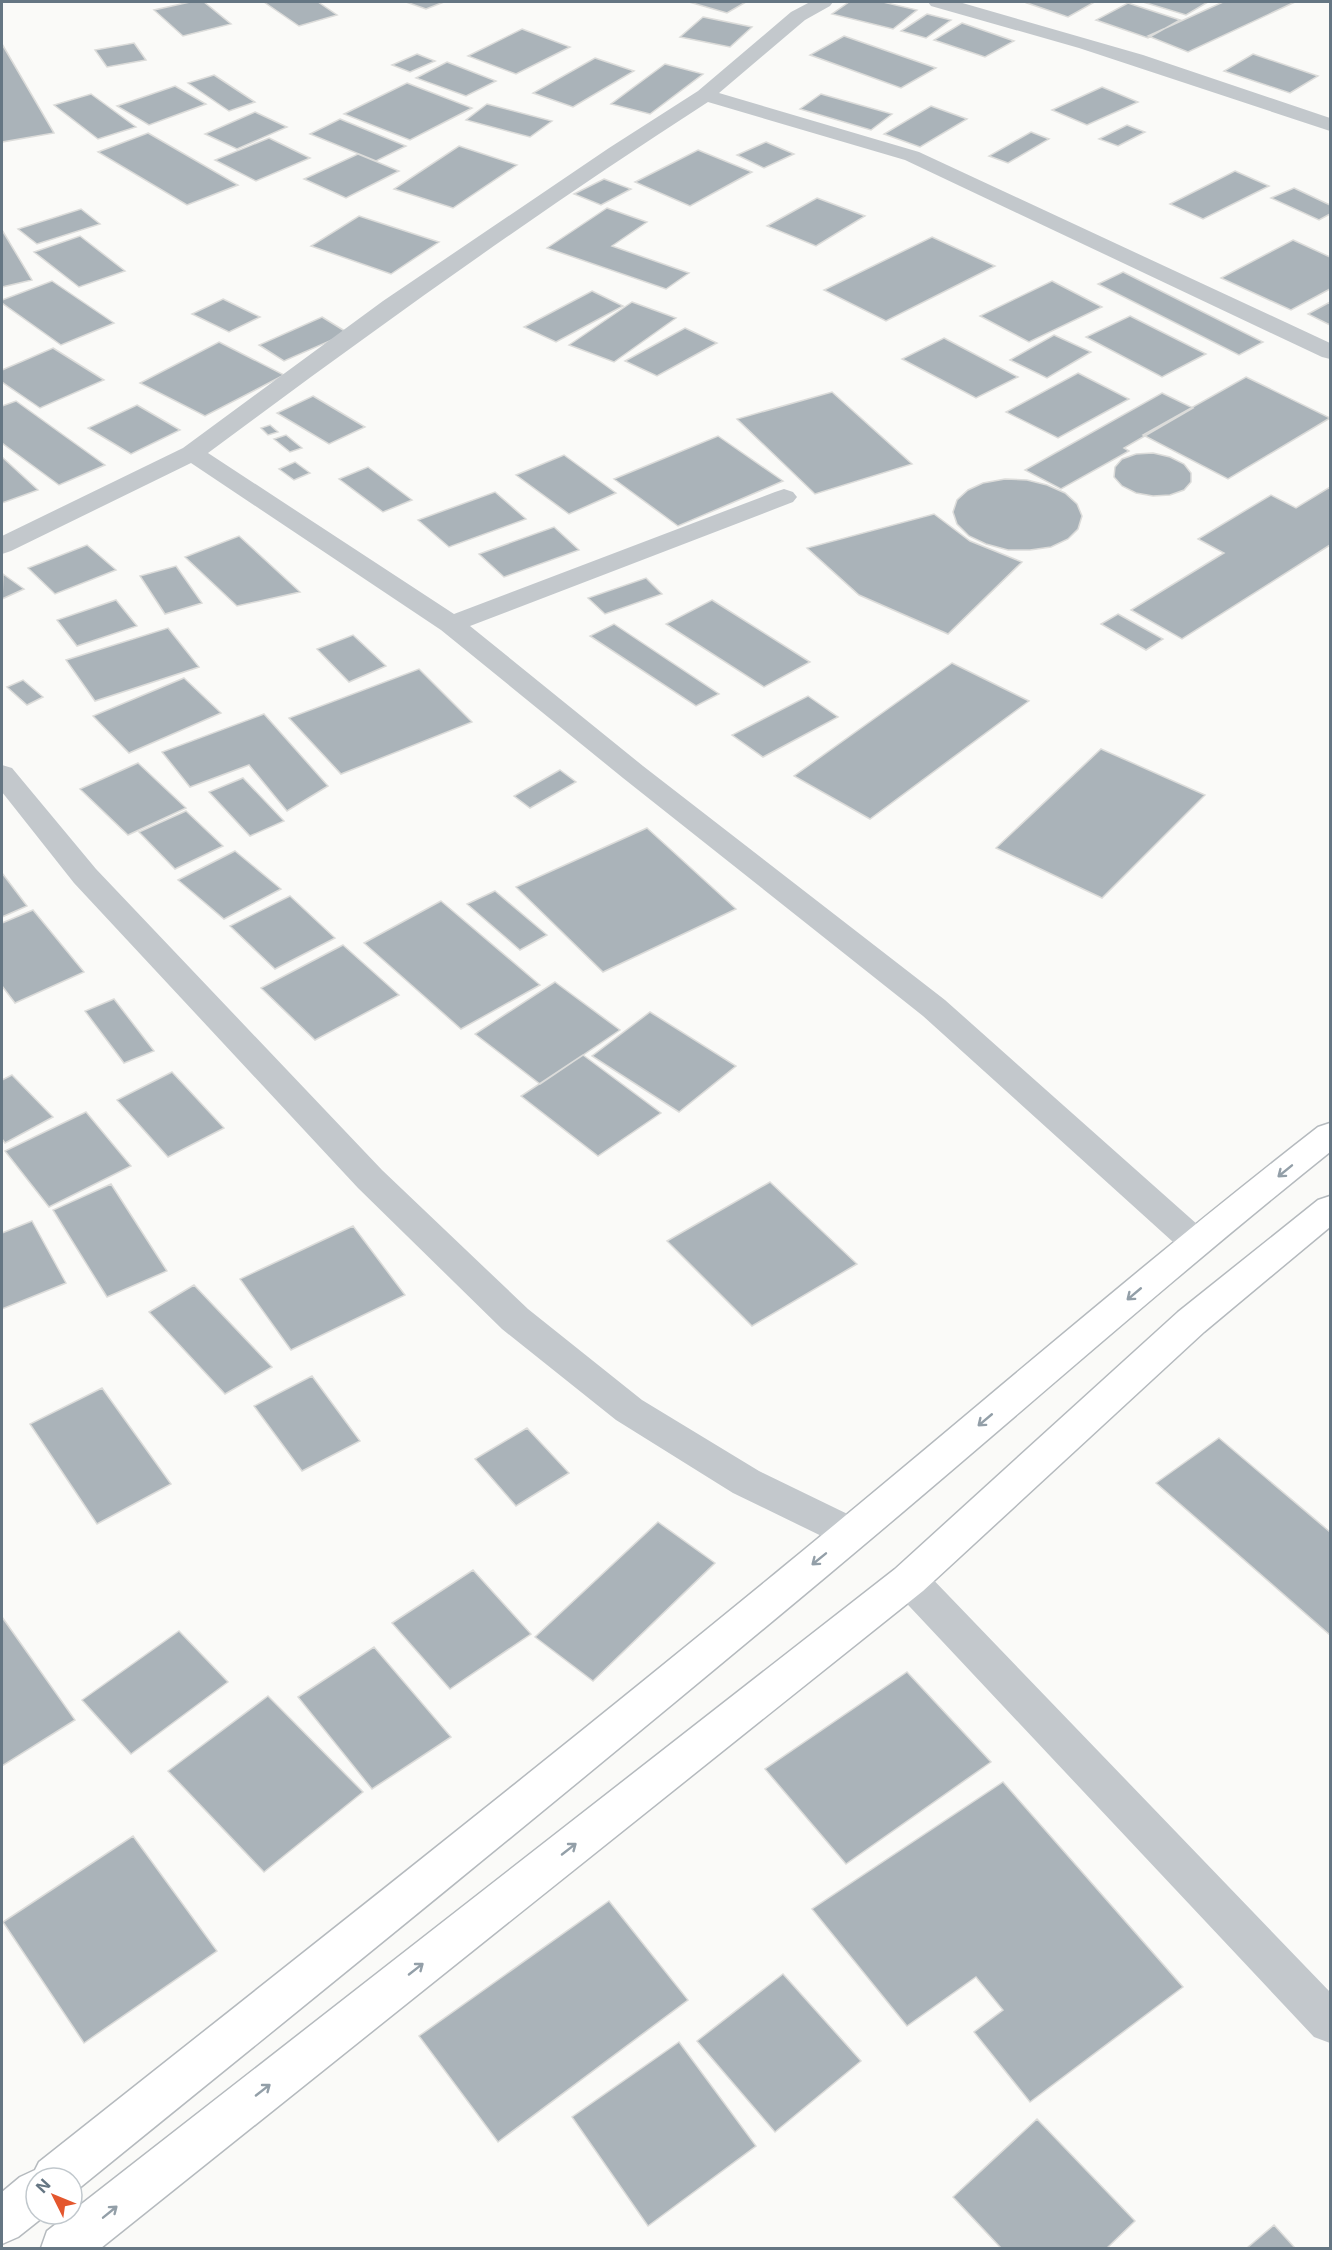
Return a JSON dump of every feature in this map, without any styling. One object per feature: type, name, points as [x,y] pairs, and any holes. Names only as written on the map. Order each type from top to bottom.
[{"type":"main road","points":[[70,2166],[388,1911],[851,1533],[1195,1242],[1330,1134]]},
{"type":"main road","points":[[64,2248],[909,1580],[1191,1322],[1330,1209]]},
{"type":"main road","points":[[2,2221],[24,2203]]},
{"type":"street","points":[[2,546],[192,453],[391,306],[606,159],[705,95],[788,24],[823,2]]},
{"type":"street","points":[[938,2],[1002,18],[1150,62],[1330,125]]},
{"type":"street","points":[[705,95],[912,156],[1330,352]]},
{"type":"street","points":[[192,453],[452,624],[633,772],[934,1008],[1195,1242]]},
{"type":"street","points":[[452,624],[784,497]]},
{"type":"street","points":[[2,774],[85,876],[199,994],[370,1179],[515,1319],[629,1410],[746,1482],[851,1533]]},
{"type":"street","points":[[909,1580],[1330,2022]]},
{"type":"building","points":[[190,2],[204,2],[231,24],[183,36],[154,10]]},
{"type":"building","points":[[264,2],[318,2],[337,15],[299,26]]},
{"type":"building","points":[[406,2],[444,2],[426,9]]},
{"type":"building","points":[[689,2],[746,2],[727,13]]},
{"type":"building","points":[[849,2],[883,2],[917,10],[893,29],[832,14]]},
{"type":"building","points":[[1143,2],[1208,2],[1186,15]]},
{"type":"building","points":[[1223,2],[1295,2],[1188,52],[1148,36]]},
{"type":"building","points":[[1027,3],[1093,3],[1068,17]]},
{"type":"building","points":[[1128,3],[1180,20],[1148,38],[1096,20]]},
{"type":"building","points":[[927,14],[951,20],[926,38],[901,31]]},
{"type":"building","points":[[703,17],[752,27],[730,47],[680,37]]},
{"type":"building","points":[[962,23],[1014,41],[985,57],[934,40]]},
{"type":"building","points":[[522,29],[570,47],[516,74],[468,56]]},
{"type":"building","points":[[844,36],[936,68],[901,88],[810,55]]},
{"type":"building","points":[[134,43],[146,60],[107,67],[95,50]]},
{"type":"building","points":[[2,44],[54,133],[2,142]]},
{"type":"building","points":[[417,54],[435,61],[410,72],[392,65]]},
{"type":"building","points":[[1253,54],[1318,76],[1290,93],[1224,71]]},
{"type":"building","points":[[595,58],[634,71],[573,107],[533,93]]},
{"type":"building","points":[[447,62],[496,81],[466,96],[416,78]]},
{"type":"building","points":[[665,64],[703,74],[650,114],[611,104]]},
{"type":"building","points":[[214,75],[255,102],[229,111],[188,83]]},
{"type":"building","points":[[407,83],[472,108],[410,140],[344,114]]},
{"type":"building","points":[[175,86],[206,104],[149,125],[117,106]]},
{"type":"building","points":[[1102,87],[1138,102],[1087,125],[1052,110]]},
{"type":"building","points":[[91,94],[136,127],[98,139],[54,105]]},
{"type":"building","points":[[821,94],[892,114],[871,130],[800,109]]},
{"type":"building","points":[[487,104],[552,121],[530,137],[466,120]]},
{"type":"building","points":[[931,106],[967,119],[920,147],[884,134]]},
{"type":"building","points":[[255,112],[287,127],[237,149],[205,134]]},
{"type":"building","points":[[340,119],[406,146],[376,161],[310,134]]},
{"type":"building","points":[[1127,125],[1145,132],[1118,146],[1099,139]]},
{"type":"building","points":[[1031,132],[1049,139],[1008,163],[989,156]]},
{"type":"building","points":[[148,133],[238,185],[187,205],[98,152]]},
{"type":"building","points":[[269,138],[310,158],[256,181],[215,160]]},
{"type":"building","points":[[766,142],[794,154],[764,168],[737,155]]},
{"type":"building","points":[[459,146],[517,165],[453,208],[394,189]]},
{"type":"building","points":[[698,150],[752,172],[690,206],[635,182]]},
{"type":"building","points":[[358,154],[399,171],[346,198],[304,179]]},
{"type":"building","points":[[1235,171],[1269,186],[1203,219],[1170,204]]},
{"type":"building","points":[[604,179],[631,189],[601,205],[574,194]]},
{"type":"building","points":[[1294,188],[1330,205],[1330,214],[1319,220],[1271,198]]},
{"type":"building","points":[[817,198],[865,216],[816,246],[767,226]]},
{"type":"building","points":[[607,208],[647,222],[612,246],[689,273],[666,289],[547,248]]},
{"type":"building","points":[[81,209],[100,224],[37,244],[18,229]]},
{"type":"building","points":[[359,216],[439,242],[391,274],[311,246]]},
{"type":"building","points":[[2,230],[32,280],[2,287]]},
{"type":"building","points":[[80,236],[125,271],[79,287],[34,252]]},
{"type":"building","points":[[932,237],[995,266],[886,321],[824,290]]},
{"type":"building","points":[[1293,240],[1330,257],[1330,289],[1291,310],[1221,278]]},
{"type":"building","points":[[1123,272],[1263,342],[1239,355],[1098,284]]},
{"type":"building","points":[[52,281],[114,323],[61,345],[2,303],[2,300]]},
{"type":"building","points":[[1052,281],[1102,307],[1029,342],[980,316]]},
{"type":"building","points":[[592,291],[623,306],[556,342],[524,327]]},
{"type":"building","points":[[223,299],[260,317],[229,332],[192,314]]},
{"type":"building","points":[[632,302],[676,318],[614,362],[569,345]]},
{"type":"building","points":[[1330,302],[1330,325],[1308,314]]},
{"type":"building","points":[[1130,316],[1206,354],[1162,377],[1086,337]]},
{"type":"building","points":[[322,317],[348,333],[284,361],[259,345]]},
{"type":"building","points":[[685,328],[717,343],[657,376],[625,361]]},
{"type":"building","points":[[1054,335],[1091,352],[1047,378],[1010,360]]},
{"type":"building","points":[[944,338],[1018,377],[976,398],[902,359]]},
{"type":"building","points":[[219,342],[284,375],[205,416],[140,383]]},
{"type":"building","points":[[53,348],[104,380],[40,408],[2,382],[2,370]]},
{"type":"building","points":[[1078,373],[1129,399],[1058,438],[1006,412]]},
{"type":"building","points":[[1246,377],[1330,418],[1228,479],[1143,435]]},
{"type":"building","points":[[832,392],[912,464],[815,494],[737,419]]},
{"type":"building","points":[[1162,393],[1193,408],[1124,448],[1129,451],[1061,489],[1025,470]]},
{"type":"building","points":[[313,396],[365,427],[329,444],[277,413]]},
{"type":"building","points":[[16,401],[105,465],[59,485],[2,443],[2,406]]},
{"type":"building","points":[[137,405],[180,430],[131,454],[88,428]]},
{"type":"building","points":[[270,425],[278,432],[268,435],[261,428]]},
{"type":"building","points":[[286,435],[302,448],[290,452],[274,439]]},
{"type":"building","points":[[718,436],[783,481],[678,526],[614,479]]},
{"type":"building","points":[[1153,453],[1170,457],[1184,464],[1191,473],[1191,482],[1184,490],[1170,495],[1153,496],[1136,493],[1122,486],[1114,477],[1115,467],[1122,459],[1136,454]]},
{"type":"building","points":[[564,455],[616,493],[569,514],[516,475]]},
{"type":"building","points":[[2,457],[38,490],[2,503]]},
{"type":"building","points":[[295,462],[310,473],[294,480],[279,469]]},
{"type":"building","points":[[368,467],[412,500],[383,512],[339,479]]},
{"type":"building","points":[[1005,479],[1027,480],[1065,493],[1077,504],[1082,516],[1078,529],[1068,539],[1051,547],[1030,550],[1008,550],[969,536],[957,524],[953,512],[957,500],[968,490],[983,483]]},
{"type":"building","points":[[1330,487],[1330,545],[1182,639],[1131,610],[1224,553],[1198,539],[1271,495],[1296,508]]},
{"type":"building","points":[[495,492],[526,519],[449,547],[418,520]]},
{"type":"building","points":[[934,514],[970,541],[1022,562],[948,634],[859,595],[807,548]]},
{"type":"building","points":[[554,527],[579,550],[504,577],[479,554]]},
{"type":"building","points":[[239,536],[300,592],[237,606],[185,557]]},
{"type":"building","points":[[87,545],[116,570],[55,594],[28,568]]},
{"type":"building","points":[[176,566],[202,603],[165,614],[140,576]]},
{"type":"building","points":[[3,574],[24,589],[2,599]]},
{"type":"building","points":[[646,578],[662,594],[605,614],[588,598]]},
{"type":"building","points":[[116,600],[137,626],[77,646],[57,620]]},
{"type":"building","points":[[712,600],[810,662],[764,687],[666,624]]},
{"type":"building","points":[[1118,614],[1163,639],[1146,650],[1101,624]]},
{"type":"building","points":[[614,624],[719,694],[696,706],[590,636]]},
{"type":"building","points":[[168,628],[199,667],[95,701],[66,660]]},
{"type":"building","points":[[353,635],[386,666],[349,682],[317,649]]},
{"type":"building","points":[[952,663],[1029,701],[870,819],[794,776]]},
{"type":"building","points":[[419,669],[472,722],[341,774],[289,718]]},
{"type":"building","points":[[184,678],[221,713],[129,753],[93,716]]},
{"type":"building","points":[[23,680],[43,697],[27,705],[7,687]]},
{"type":"building","points":[[808,696],[838,717],[763,757],[732,735]]},
{"type":"building","points":[[264,714],[328,786],[287,811],[249,765],[190,787],[162,752]]},
{"type":"building","points":[[1101,749],[1205,795],[1102,898],[996,848]]},
{"type":"building","points":[[138,763],[186,808],[128,835],[80,789]]},
{"type":"building","points":[[560,770],[576,782],[530,808],[514,796]]},
{"type":"building","points":[[243,778],[284,821],[250,836],[209,792]]},
{"type":"building","points":[[186,811],[223,846],[175,869],[139,832]]},
{"type":"building","points":[[647,828],[736,909],[603,972],[516,887]]},
{"type":"building","points":[[235,851],[281,889],[224,919],[178,880]]},
{"type":"building","points":[[2,873],[27,906],[2,917]]},
{"type":"building","points":[[495,891],[547,935],[520,950],[467,904]]},
{"type":"building","points":[[290,896],[335,938],[275,969],[230,926]]},
{"type":"building","points":[[441,901],[540,985],[461,1029],[364,943]]},
{"type":"building","points":[[33,910],[84,972],[15,1003],[2,986],[2,923]]},
{"type":"building","points":[[343,945],[399,995],[315,1040],[261,988]]},
{"type":"building","points":[[555,982],[620,1030],[540,1084],[475,1034]]},
{"type":"building","points":[[114,999],[154,1051],[124,1063],[85,1011]]},
{"type":"building","points":[[650,1012],[736,1066],[679,1112],[592,1056]]},
{"type":"building","points":[[583,1055],[661,1113],[598,1156],[521,1096]]},
{"type":"building","points":[[172,1072],[224,1128],[168,1157],[117,1100]]},
{"type":"building","points":[[12,1075],[53,1117],[5,1143],[2,1139],[2,1080]]},
{"type":"building","points":[[86,1112],[131,1166],[49,1207],[5,1151]]},
{"type":"building","points":[[770,1182],[857,1264],[752,1326],[667,1241]]},
{"type":"building","points":[[111,1184],[167,1271],[107,1297],[53,1210]]},
{"type":"building","points":[[32,1221],[66,1283],[2,1309],[2,1233]]},
{"type":"building","points":[[353,1226],[405,1295],[291,1350],[240,1279]]},
{"type":"building","points":[[194,1285],[272,1367],[225,1394],[149,1312]]},
{"type":"building","points":[[312,1376],[360,1441],[302,1471],[254,1406]]},
{"type":"building","points":[[102,1388],[171,1484],[97,1524],[30,1424]]},
{"type":"building","points":[[527,1428],[569,1473],[516,1506],[475,1459]]},
{"type":"building","points":[[1219,1438],[1330,1532],[1330,1635],[1156,1483]]},
{"type":"building","points":[[658,1522],[715,1563],[593,1681],[535,1637]]},
{"type":"building","points":[[473,1570],[531,1634],[450,1689],[392,1623]]},
{"type":"building","points":[[2,1617],[75,1720],[2,1766]]},
{"type":"building","points":[[179,1631],[228,1682],[131,1754],[82,1700]]},
{"type":"building","points":[[374,1647],[451,1737],[372,1789],[298,1697]]},
{"type":"building","points":[[907,1672],[991,1762],[846,1864],[765,1769]]},
{"type":"building","points":[[268,1696],[363,1792],[264,1872],[168,1771]]},
{"type":"building","points":[[1003,1782],[1183,1987],[1030,2102],[974,2032],[1003,2010],[976,1977],[907,2026],[812,1909]]},
{"type":"building","points":[[133,1836],[217,1951],[84,2043],[3,1922]]},
{"type":"building","points":[[609,1901],[688,2000],[498,2142],[419,2036]]},
{"type":"building","points":[[783,1974],[861,2061],[775,2132],[697,2041]]},
{"type":"building","points":[[679,2042],[756,2146],[648,2226],[572,2117]]},
{"type":"building","points":[[1037,2119],[1135,2221],[1107,2248],[1001,2248],[953,2197]]},
{"type":"building","points":[[1274,2225],[1295,2248],[1247,2248]]}]
